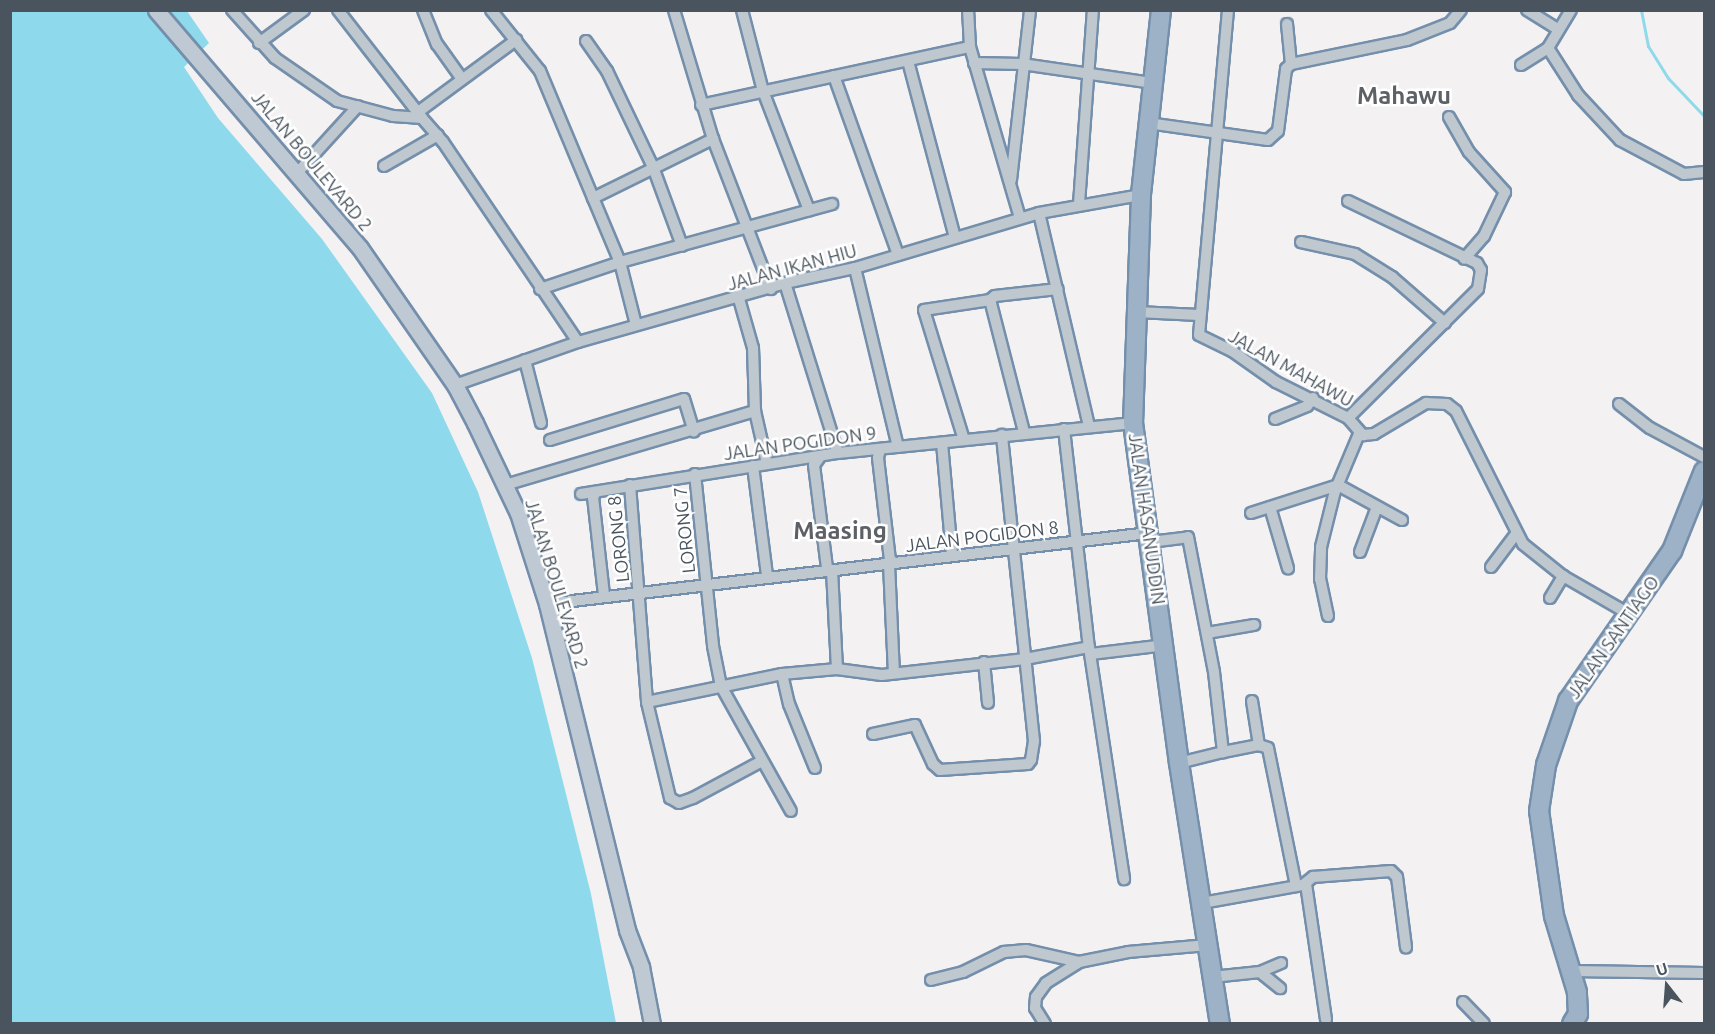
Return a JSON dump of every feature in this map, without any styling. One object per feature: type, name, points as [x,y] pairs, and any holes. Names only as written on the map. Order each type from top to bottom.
[{"type":"highway","name":"JALAN HASANUDDIN","points":[[1161,10],[1141,195],[1133,423],[1165,645],[1179,764],[1220,1023]]},
{"type":"highway","name":"JALAN SANTIAGO","points":[[1572,1023],[1578,1004],[1572,971],[1554,916],[1539,811],[1541,787],[1568,701],[1672,551],[1698,503],[1704,471]]},
{"type":"main road","name":"JALAN BOULEVARD 2","points":[[156,10],[298,172],[360,248],[455,385],[505,485],[518,513],[547,604],[627,930],[643,975],[652,1023]]},
{"type":"street","points":[[232,10],[259,42],[330,97],[402,118],[420,115],[462,79],[516,40]]},
{"type":"street","points":[[259,42],[304,10]]},
{"type":"street","points":[[338,10],[438,135],[578,342]]},
{"type":"street","points":[[423,10],[437,44],[462,79]]},
{"type":"street","points":[[491,10],[540,71],[620,262],[636,325]]},
{"type":"street","points":[[674,10],[701,105],[771,289]]},
{"type":"street","points":[[742,10],[763,91],[809,210]]},
{"type":"street","points":[[968,10],[970,46],[974,63],[1020,218]]},
{"type":"street","points":[[1010,184],[1030,10]]},
{"type":"street","points":[[1078,204],[1086,75],[1093,10]]},
{"type":"street","points":[[1215,133],[1228,10]]},
{"type":"street","points":[[1148,123],[1266,140],[1274,137],[1282,113],[1286,69],[1291,64],[1407,40],[1450,23],[1461,10]]},
{"type":"street","points":[[1527,10],[1558,29]]},
{"type":"street","points":[[1521,65],[1548,48],[1571,10]]},
{"type":"street","points":[[1287,24],[1291,64]]},
{"type":"street","points":[[586,41],[607,71],[653,168],[682,246]]},
{"type":"street","points":[[701,105],[970,46]]},
{"type":"street","points":[[1548,48],[1578,95],[1620,140],[1684,174],[1704,172]]},
{"type":"street","points":[[908,61],[955,237]]},
{"type":"street","points":[[974,63],[1023,64],[1152,83]]},
{"type":"street","points":[[834,76],[898,255]]},
{"type":"street","points":[[298,172],[358,106]]},
{"type":"street","points":[[1449,117],[1469,152],[1505,192],[1484,236],[1464,258]]},
{"type":"street","name":"JALAN MAHAWU","points":[[1215,133],[1199,315],[1202,339],[1232,351],[1262,374],[1313,398],[1348,418],[1359,434],[1374,434],[1430,401],[1452,407],[1516,534],[1535,555],[1563,576],[1629,614]]},
{"type":"street","points":[[384,166],[438,135]]},
{"type":"street","points":[[593,198],[713,139]]},
{"type":"street","name":"JALAN IKAN HIU","points":[[455,385],[578,342],[739,299],[785,283],[855,268],[1040,213],[1078,204],[1141,195]]},
{"type":"street","points":[[1348,201],[1480,265],[1479,286],[1445,323],[1348,418]]},
{"type":"street","points":[[540,289],[620,262],[832,204]]},
{"type":"street","points":[[1040,213],[1089,426]]},
{"type":"street","points":[[1300,242],[1355,254],[1392,277],[1445,323]]},
{"type":"street","points":[[855,268],[898,447]]},
{"type":"street","points":[[785,283],[838,453]]},
{"type":"street","points":[[964,440],[924,310],[990,300],[995,296],[1058,289]]},
{"type":"street","points":[[739,299],[753,348],[755,411],[767,464]]},
{"type":"street","points":[[990,300],[1024,432]]},
{"type":"street","points":[[1137,312],[1199,315]]},
{"type":"street","points":[[525,360],[541,423]]},
{"type":"street","points":[[1275,419],[1307,406],[1313,398]]},
{"type":"street","points":[[550,440],[684,399],[694,432]]},
{"type":"street","points":[[1619,404],[1650,428],[1704,457]]},
{"type":"street","points":[[505,485],[694,432],[755,411]]},
{"type":"street","name":"JALAN POGIDON 9","points":[[581,494],[695,474],[819,458],[838,453],[1024,432],[1133,423]]},
{"type":"street","points":[[1064,429],[1090,650],[1124,879]]},
{"type":"street","points":[[1328,616],[1320,579],[1321,547],[1338,485],[1359,434]]},
{"type":"street","points":[[873,734],[915,724],[933,764],[940,770],[1029,764],[1034,741],[1002,435]]},
{"type":"street","points":[[942,443],[952,556]]},
{"type":"street","points":[[880,449],[878,458],[892,563],[894,674]]},
{"type":"street","points":[[819,458],[813,465],[827,568],[832,571],[837,669]]},
{"type":"street","points":[[753,466],[767,576]]},
{"type":"street","name":"LORONG 7","points":[[695,474],[706,582],[721,686]]},
{"type":"street","name":"LORONG 8","points":[[630,485],[640,590],[640,646],[647,702],[673,801],[708,792],[762,761]]},
{"type":"street","points":[[1251,513],[1338,485],[1402,520]]},
{"type":"street","points":[[596,492],[593,497],[604,595]]},
{"type":"street","points":[[1270,507],[1288,568]]},
{"type":"street","points":[[1360,552],[1377,507]]},
{"type":"street","points":[[1491,567],[1516,534]]},
{"type":"street","name":"JALAN POGIDON 8","points":[[547,604],[706,582],[832,571],[1076,542],[1188,537],[1207,633]]},
{"type":"street","points":[[1550,598],[1563,576]]},
{"type":"street","points":[[1223,752],[1207,633],[1254,625]]},
{"type":"street","points":[[647,702],[782,674],[837,669],[894,674],[1090,650],[1165,645]]},
{"type":"street","points":[[984,662],[988,703]]},
{"type":"street","points":[[782,674],[789,704],[815,768]]},
{"type":"street","points":[[721,686],[791,811]]},
{"type":"street","points":[[1252,701],[1259,745]]},
{"type":"street","points":[[1179,764],[1223,752],[1259,745],[1267,746],[1301,885],[1326,1020]]},
{"type":"street","points":[[1202,903],[1301,885],[1313,877],[1394,872],[1406,947]]},
{"type":"street","points":[[1045,1023],[1035,1008],[1036,997],[1046,983],[1080,962],[1128,952],[1208,945]]},
{"type":"street","points":[[931,980],[963,972],[1004,952],[1026,950],[1080,962]]},
{"type":"street","points":[[1212,976],[1260,972],[1281,963]]},
{"type":"street","points":[[1572,971],[1704,973]]},
{"type":"street","points":[[1260,972],[1280,988]]},
{"type":"street","points":[[1463,1002],[1484,1023]]},
{"type":"water","points":[[10,11],[187,11],[209,43],[184,67],[218,118],[322,239],[432,393],[478,492],[532,658],[591,894],[616,1023],[11,1023]]},
{"type":"waterway","points":[[1641,10],[1648,46],[1668,78],[1704,116]]},
{"type":"district","name":"Mahawu","points":[[1404,96]]},
{"type":"district","name":"Maasing","points":[[840,531]]}]
